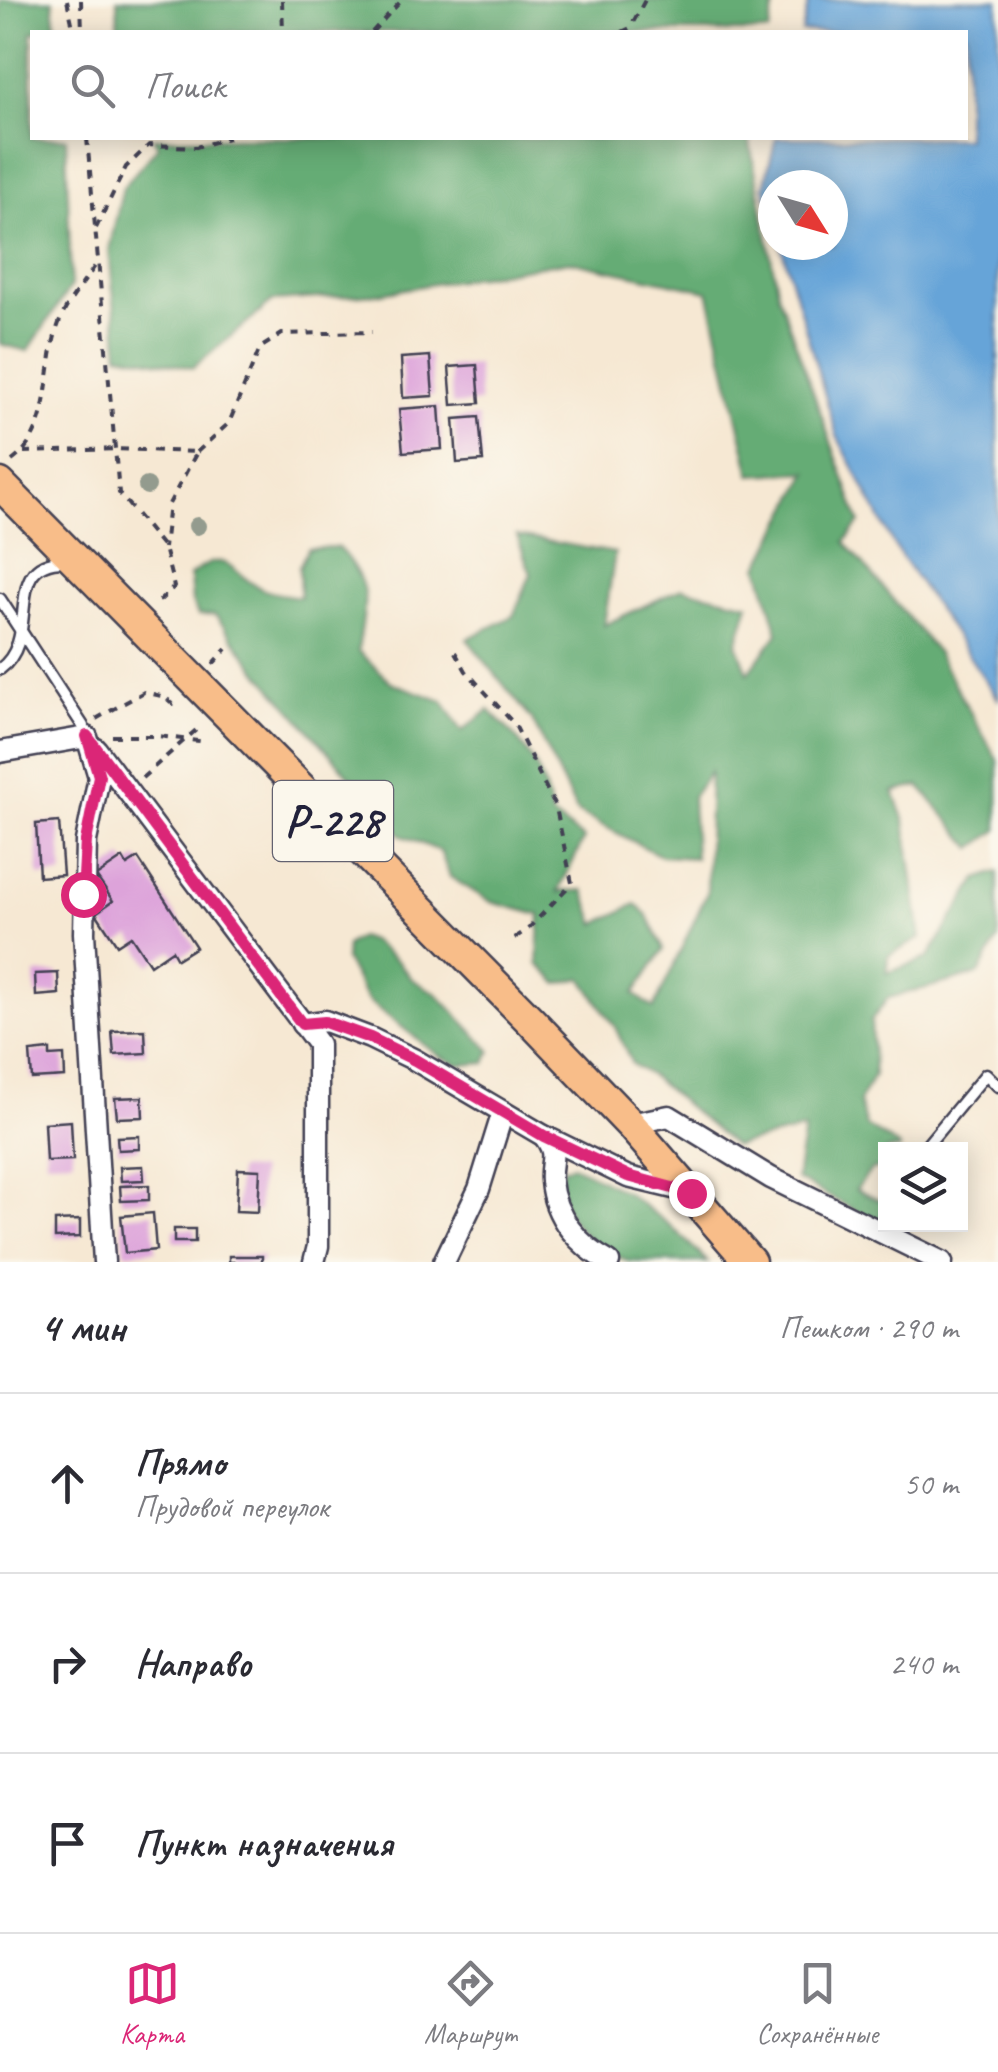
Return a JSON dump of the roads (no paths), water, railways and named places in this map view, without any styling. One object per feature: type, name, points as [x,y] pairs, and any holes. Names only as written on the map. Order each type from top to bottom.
[{"type":"main road","name":"Р-228","points":[[0,484],[630,1124],[750,1262]]},
{"type":"street","points":[[0,752],[85,731]]},
{"type":"street","points":[[85,731],[318,1044],[318,1246],[314,1262]]},
{"type":"street","points":[[85,731],[99,776],[86,841],[83,894],[104,1262]]},
{"type":"street","points":[[302,1024],[325,1022],[370,1038],[544,1136],[628,1176],[691,1193]]},
{"type":"street","points":[[444,1262],[480,1189],[504,1112]]},
{"type":"street","points":[[630,1124],[669,1116],[771,1178],[878,1222]]},
{"type":"street","points":[[544,1136],[553,1148],[550,1180],[564,1221],[578,1242],[609,1262]]},
{"type":"street","points":[[896,1232],[942,1262]]},
{"type":"lane","points":[[17,578],[26,566],[38,561],[75,561]]},
{"type":"lane","points":[[0,669],[6,665],[17,640],[5,596]]},
{"type":"lane","points":[[10,614],[85,731]]},
{"type":"lane","points":[[931,1142],[986,1074],[998,1086]]},
{"type":"water","points":[[809,0],[998,0],[998,699],[895,547],[837,436],[785,260],[848,260],[848,170],[768,170],[776,140],[968,140],[968,30],[802,30]]}]
